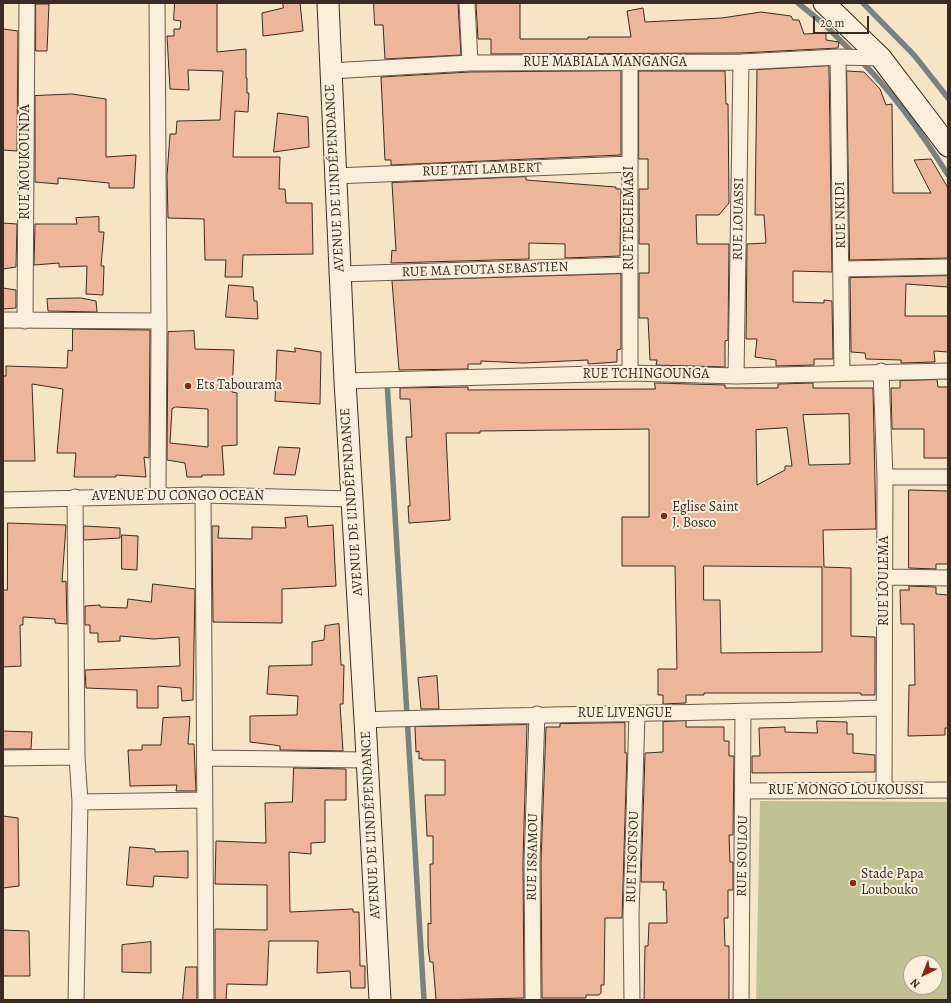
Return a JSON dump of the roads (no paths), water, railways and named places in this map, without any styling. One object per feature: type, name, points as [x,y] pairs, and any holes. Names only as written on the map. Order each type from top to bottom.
[{"type":"street","name":"RUE MOUKOUNDA","points":[[25,321],[27,3]]},
{"type":"street","points":[[157,3],[159,321],[158,495]]},
{"type":"street","name":"AVENUE DE L'INDÉPENDANCE","points":[[328,3],[339,274],[380,1000]]},
{"type":"street","points":[[467,3],[470,63]]},
{"type":"street","points":[[824,3],[881,58],[948,146]]},
{"type":"street","name":"RUE MABIALA MANGANGA","points":[[330,71],[470,63],[741,62],[838,57],[881,58]]},
{"type":"street","name":"RUE NKIDI","points":[[838,57],[842,269],[842,373]]},
{"type":"street","name":"RUE LOUASSI","points":[[736,376],[741,62]]},
{"type":"street","name":"RUE TECHEMASI","points":[[630,63],[630,374]]},
{"type":"street","name":"RUE TATI LAMBERT","points":[[334,176],[630,164]]},
{"type":"street","name":"RUE MA FOUTA SEBASTIEN","points":[[339,274],[630,265]]},
{"type":"street","points":[[842,269],[948,267]]},
{"type":"street","points":[[3,320],[159,321]]},
{"type":"street","name":"RUE TCHINGOUNGA","points":[[345,381],[630,374],[736,376],[881,371],[948,371]]},
{"type":"street","name":"RUE LOULEMA","points":[[881,371],[885,477],[886,577],[884,791]]},
{"type":"street","points":[[885,477],[948,477]]},
{"type":"street","name":"AVENUE DU CONGO OCEAN","points":[[3,500],[158,495],[352,499]]},
{"type":"street","points":[[203,495],[206,1000]]},
{"type":"street","points":[[76,497],[77,757],[80,802],[76,1000]]},
{"type":"street","points":[[886,577],[948,578]]},
{"type":"street","name":"RUE LIVENGUE","points":[[365,720],[537,714],[636,714],[884,708]]},
{"type":"street","name":"RUE SOULOU","points":[[741,1000],[744,712]]},
{"type":"street","name":"RUE ISSAMOU","points":[[532,1000],[532,861],[537,714]]},
{"type":"street","name":"RUE ITSOTSOU","points":[[632,1000],[631,916],[636,714]]},
{"type":"street","points":[[3,758],[77,757]]},
{"type":"street","points":[[205,758],[367,760]]},
{"type":"street","name":"RUE MONGO LOUKOUSSI","points":[[744,791],[948,790]]},
{"type":"street","points":[[80,802],[205,800]]},
{"type":"waterway","points":[[798,3],[825,25],[855,55]]},
{"type":"waterway","points":[[863,3],[914,55],[948,98]]},
{"type":"waterway","points":[[861,61],[908,116],[948,175]]},
{"type":"waterway","points":[[387,381],[424,1000]]},
{"type":"place","name":"Ets Tabourama","points":[[188,386]]},
{"type":"place","name":"Eglise Saint J. Bosco","points":[[664,516]]},
{"type":"place","name":"Stade Papa Loubouko","points":[[853,883]]}]
